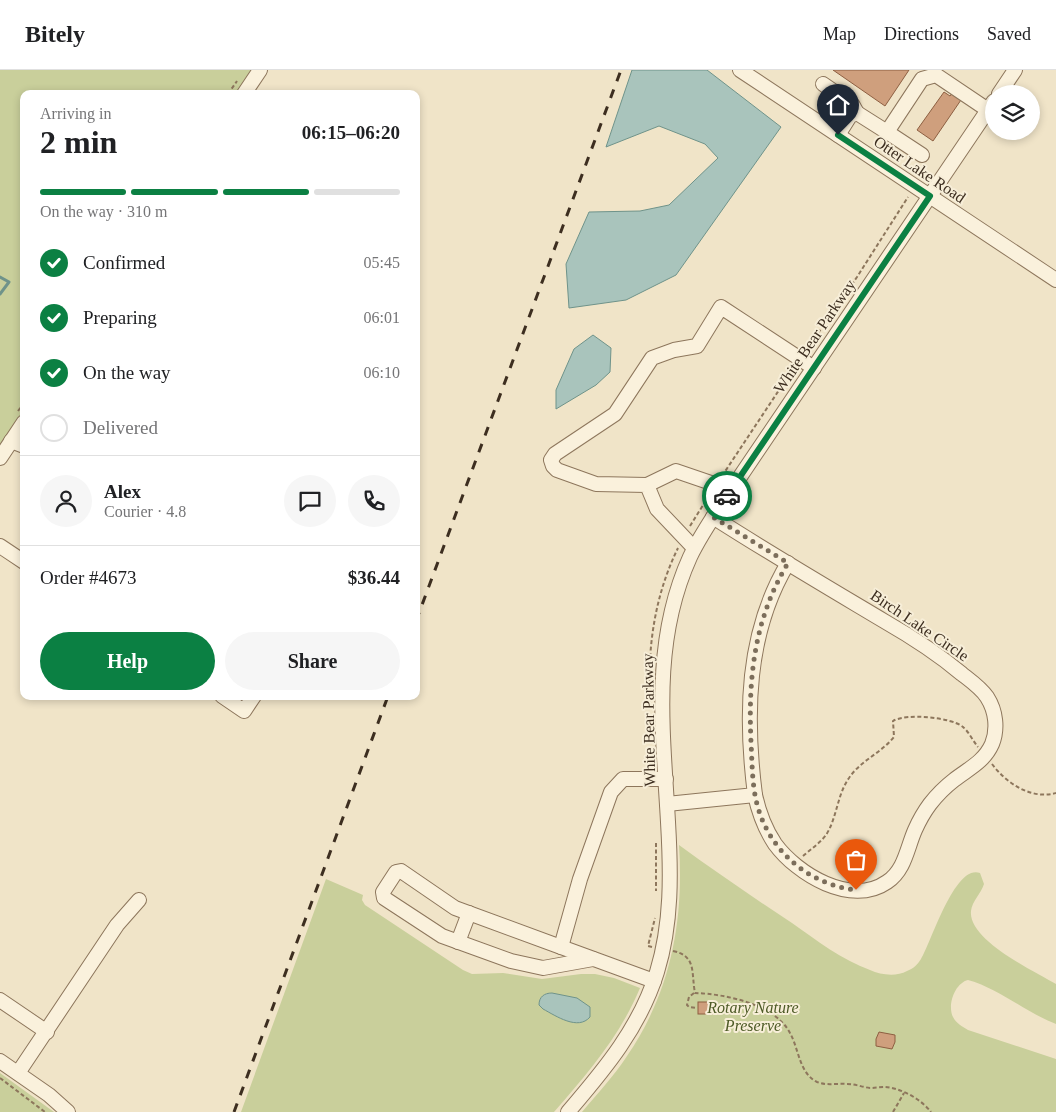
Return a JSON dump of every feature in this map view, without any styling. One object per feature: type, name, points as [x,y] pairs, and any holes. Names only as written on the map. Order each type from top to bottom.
[{"type":"street","points":[[247,90],[260,70]]},
{"type":"street","name":"Otter Lake Road","points":[[740,70],[1056,280]]},
{"type":"street","points":[[1005,85],[1015,70]]},
{"type":"street","points":[[887,132],[922,79],[936,75],[985,103]]},
{"type":"street","points":[[823,84],[852,104],[857,113],[922,155]]},
{"type":"street","points":[[838,135],[850,116],[857,113]]},
{"type":"street","name":"White Bear Parkway","points":[[568,1112],[623,1044],[639,1016],[654,981],[663,949],[670,907],[670,870],[662,703],[663,651],[673,601],[694,548],[713,517],[985,115]]},
{"type":"street","points":[[728,495],[716,485],[676,471],[647,485],[596,484],[557,470],[551,460],[554,454],[615,414],[652,358],[674,350],[696,346],[721,307],[814,368]]},
{"type":"street","points":[[0,458],[18,444]]},
{"type":"street","points":[[647,485],[657,509],[694,548]]},
{"type":"street","name":"Birch Lake Circle","points":[[713,517],[926,646],[980,688],[990,702],[995,718],[992,742],[985,756]]},
{"type":"street","points":[[0,546],[20,559]]},
{"type":"street","points":[[788,563],[766,608],[756,641],[752,666],[750,718],[755,795],[762,820],[778,848],[794,863],[817,879],[842,888],[866,890],[883,884],[892,879],[900,868],[915,828],[933,800],[946,786],[985,756]]},
{"type":"street","points":[[228,700],[244,711],[251,700]]},
{"type":"street","points":[[561,947],[580,879],[611,792],[623,779],[666,779]]},
{"type":"street","points":[[667,804],[755,795]]},
{"type":"street","points":[[593,959],[543,968],[511,961],[442,936],[384,898],[383,892],[396,872],[401,871],[455,908],[654,981]]},
{"type":"street","points":[[18,1073],[117,925],[139,900]]},
{"type":"street","points":[[458,942],[469,913]]},
{"type":"street","points":[[0,1000],[47,1032]]},
{"type":"street","points":[[0,1061],[68,1112]]},
{"type":"path","points":[[650,716],[649,690],[652,631],[658,602],[670,565],[716,485],[857,277],[915,187]]},
{"type":"path","points":[[794,863],[816,846],[826,834],[842,789],[854,770],[894,737],[893,721],[898,718],[914,716],[956,723],[964,728],[1005,780],[1015,786],[1046,796],[1056,793]]},
{"type":"path","points":[[656,835],[657,900]]},
{"type":"path","points":[[648,946],[655,918]]},
{"type":"path","points":[[676,952],[686,954],[690,959],[695,993]]},
{"type":"path","points":[[696,1008],[687,1005],[689,997],[695,993],[723,996],[760,1007],[774,1014],[789,1030],[804,1070],[817,1082],[828,1085],[849,1084],[870,1088],[885,1087],[904,1093],[922,1103],[931,1112]]},
{"type":"path","points":[[0,1078],[46,1112]]},
{"type":"path","points":[[893,1112],[904,1093]]},
{"type":"green space","points":[[0,70],[260,70],[247,90],[20,90],[20,427],[0,456]]},
{"type":"green space","name":"Rotary Nature Preserve","points":[[679,845],[839,955],[874,972],[888,975],[903,973],[917,964],[953,892],[962,880],[971,873],[980,873],[984,884],[972,907],[973,922],[980,933],[1004,954],[1056,984],[1056,1024],[991,989],[968,980],[959,985],[953,995],[951,1012],[956,1021],[968,1030],[1056,1059],[1056,1112],[582,1112],[627,1056],[642,1032],[664,981],[671,955],[679,901]]},
{"type":"green space","points":[[326,879],[363,895],[362,900],[365,905],[463,970],[472,974],[503,973],[542,979],[595,974],[614,978],[640,988],[632,1006],[613,1038],[591,1068],[554,1112],[241,1112]],"holes":[[[552,993],[565,1020],[541,1007],[540,1001],[542,997]]]},
{"type":"green space","points":[[0,1073],[54,1112],[0,1112]]},
{"type":"water","points":[[632,70],[707,70],[781,127],[676,275],[626,300],[569,308],[566,264],[589,212],[640,211],[669,205],[718,158],[705,144],[659,126],[606,147]]},
{"type":"water","points":[[593,335],[611,348],[610,372],[596,385],[556,409],[556,390],[574,349]]},
{"type":"water","points":[[552,993],[577,998],[590,1007],[590,1017],[579,1023],[567,1021],[543,1009],[539,1005],[541,998]]},
{"type":"building","points":[[833,70],[909,70],[885,106]]},
{"type":"building","points":[[954,90],[963,97],[933,141],[917,130],[944,92],[950,96]]},
{"type":"building","points":[[698,1002],[712,1002],[712,1014],[698,1014]]},
{"type":"building","points":[[879,1032],[895,1035],[892,1049],[876,1046]]},
{"type":"waterway","points":[[0,277],[9,282],[0,294]]},
{"type":"railway","points":[[420,610],[621,70]]},
{"type":"railway","points":[[234,1112],[387,700]]},
{"type":"way so far","points":[[727,496],[713,517],[788,563],[779,577],[760,625],[752,666],[750,718],[754,788],[759,811],[775,843],[798,867],[827,883],[856,890]]},
{"type":"route","points":[[727,496],[930,196],[838,135]]}]
